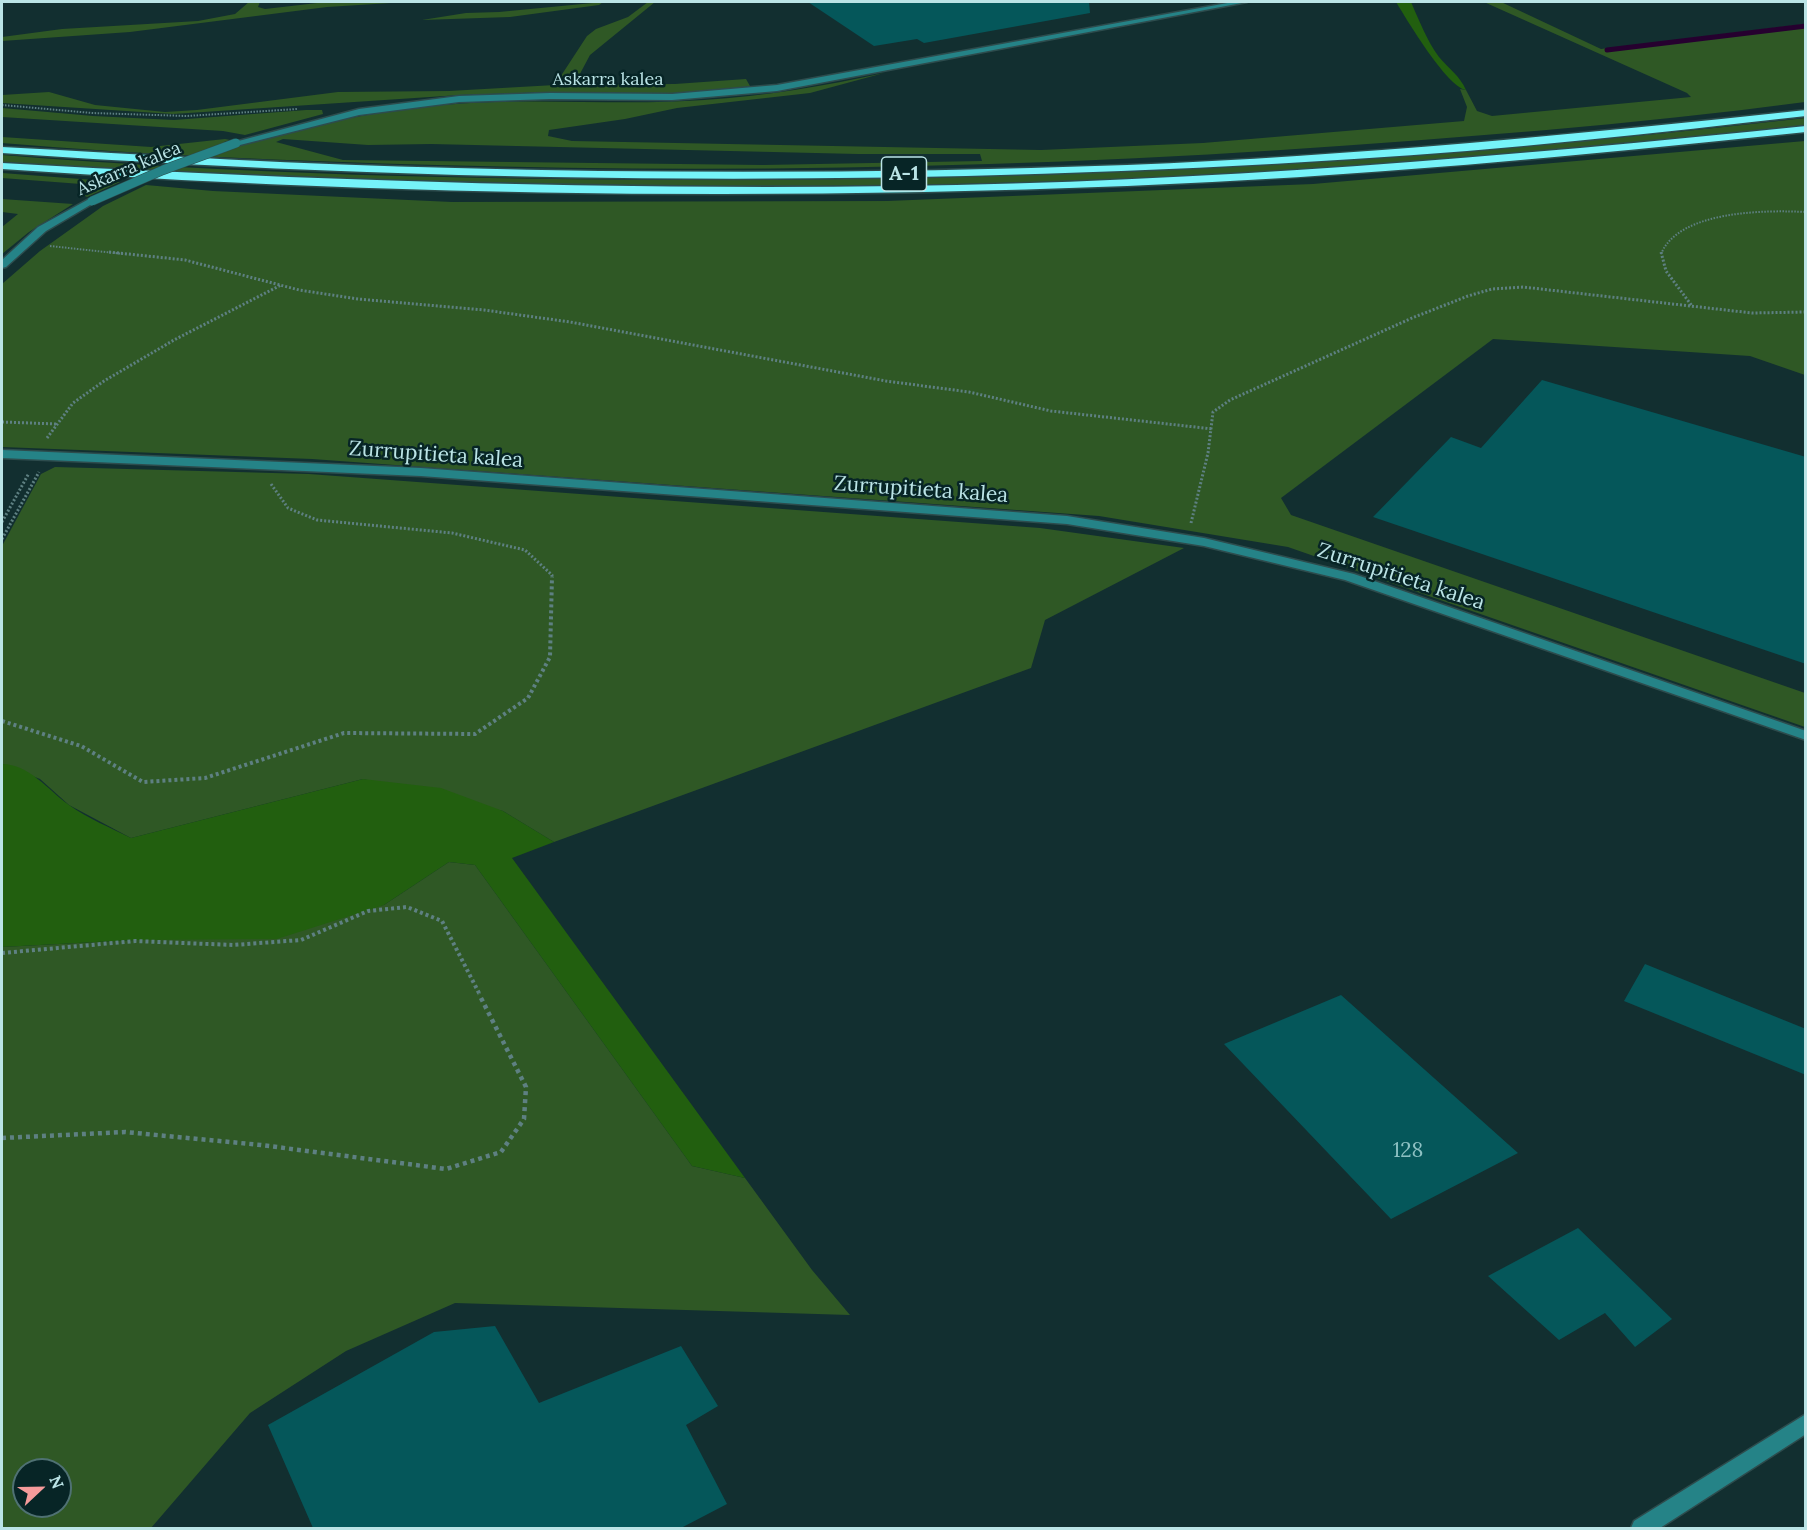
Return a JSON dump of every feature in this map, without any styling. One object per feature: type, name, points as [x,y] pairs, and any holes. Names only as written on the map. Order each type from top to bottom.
[{"type":"highway","name":"A-1","points":[[2,150],[173,162],[524,174],[907,174],[1200,164],[1358,155],[1567,139],[1806,113]]},
{"type":"highway","name":"A-1","points":[[2,166],[335,185],[566,191],[911,190],[1180,181],[1383,169],[1599,152],[1806,129]]},
{"type":"street","name":"Askarra kalea","points":[[2,264],[42,229],[92,201],[236,143],[359,112],[459,99],[550,96],[672,97],[777,88],[1243,2]]},
{"type":"street","name":"Zurrupitieta kalea","points":[[2,454],[39,462],[257,464],[421,472],[1067,520],[1183,538],[1349,577],[1806,736]]},
{"type":"street","points":[[1642,1528],[1806,1423]]},
{"type":"path","points":[[2,105],[92,113],[187,116],[300,109]]},
{"type":"path","points":[[1692,306],[1666,271],[1660,252],[1665,246],[1714,217],[1759,211],[1806,212]]},
{"type":"path","points":[[25,244],[184,260],[282,285],[358,299],[484,310],[570,322],[886,381],[969,392],[1051,411],[1213,429]]},
{"type":"path","points":[[2,539],[57,424],[73,403],[104,381],[174,340],[282,285]]},
{"type":"path","points":[[1183,538],[1192,521],[1213,429],[1213,412],[1230,400],[1412,318],[1468,296],[1492,289],[1523,287],[1752,313],[1806,312]]},
{"type":"path","points":[[2,422],[57,424]]},
{"type":"path","points":[[2,522],[39,462]]},
{"type":"path","points":[[2,721],[81,746],[143,782],[205,778],[344,733],[475,734],[528,698],[550,657],[552,575],[525,550],[452,533],[317,520],[288,508],[257,464]]},
{"type":"path","points":[[2,953],[135,941],[233,945],[301,940],[368,911],[407,907],[442,921],[526,1087],[524,1119],[501,1152],[446,1169],[261,1145],[125,1131],[2,1137]]},
{"type":"green space","points":[[249,2],[260,2],[258,7],[265,9],[326,2],[407,2],[327,7],[130,32],[2,41],[2,37],[62,29],[198,21],[235,14]]},
{"type":"green space","points":[[603,2],[599,5],[510,17],[422,20],[466,13]]},
{"type":"green space","points":[[648,2],[655,2],[590,55],[574,85],[675,84],[746,79],[750,86],[669,94],[553,92],[460,95],[173,114],[2,103],[2,95],[49,92],[95,105],[165,112],[338,92],[449,91],[555,85],[587,36],[596,29],[628,17]]},
{"type":"green space","points":[[1396,2],[1411,2],[1435,51],[1466,90],[1458,86],[1438,66]]},
{"type":"green space","points":[[1484,2],[1501,2],[1601,49],[1805,24],[1805,102],[1478,136],[1281,150],[965,165],[648,169],[274,159],[2,143],[2,137],[151,147],[225,139],[230,140],[224,142],[236,147],[331,122],[430,106],[495,102],[704,100],[794,90],[884,73],[810,93],[677,108],[625,119],[549,130],[548,136],[572,141],[1041,150],[1203,143],[1464,121],[1467,107],[1460,89],[1466,90],[1477,111],[1492,116],[1691,97],[1687,93]],"holes":[[[283,139],[368,145],[431,144],[858,154],[980,154],[982,161],[763,165],[343,160],[276,142]]]},
{"type":"green space","points":[[2,108],[174,120],[306,110],[322,110],[323,114],[245,135],[223,131],[2,117]]},
{"type":"green space","points":[[1806,118],[1805,125],[1426,161],[1269,172],[959,184],[649,186],[478,184],[205,175],[2,162],[2,155],[178,167],[355,175],[532,179],[709,180],[984,176],[1258,165],[1395,156],[1669,133]]},
{"type":"green space","points":[[1805,141],[1805,375],[1750,356],[1493,339],[1281,498],[1291,515],[1805,693],[1805,727],[1288,547],[1099,516],[312,459],[2,447],[2,284],[40,251],[103,206],[146,185],[213,191],[452,202],[887,201],[1313,184]]},
{"type":"green space","points":[[2,173],[120,182],[87,197],[79,193],[81,184],[2,178]]},
{"type":"green space","points":[[2,199],[73,204],[29,232],[2,254],[2,227],[18,214],[2,212]]},
{"type":"green space","points":[[55,467],[309,474],[1040,528],[1184,548],[1045,620],[1031,668],[554,842],[503,811],[363,779],[131,838],[69,805],[40,779],[2,764],[2,546],[41,474]]},
{"type":"green space","points":[[2,764],[12,765],[30,773],[76,810],[131,838],[363,779],[441,788],[503,811],[554,842],[512,858],[745,1178],[692,1166],[475,865],[449,862],[384,905],[277,939],[134,940],[2,947]]},
{"type":"green space","points":[[449,862],[475,865],[692,1166],[745,1178],[812,1270],[850,1315],[455,1303],[346,1351],[250,1413],[151,1528],[2,1528],[2,947],[134,940],[384,905]]},
{"type":"building","points":[[808,2],[1089,2],[1090,13],[924,43],[917,39],[874,46]]},
{"type":"building","points":[[1542,380],[1806,457],[1806,664],[1373,517],[1451,437],[1481,448]]},
{"type":"building","points":[[1645,964],[1806,1029],[1806,1075],[1624,1001]]},
{"type":"building","points":[[1341,995],[1518,1153],[1391,1219],[1224,1044]]},
{"type":"building","points":[[1578,1228],[1672,1319],[1635,1347],[1605,1313],[1559,1340],[1488,1276]]},
{"type":"building","points":[[495,1326],[539,1403],[681,1346],[718,1406],[686,1425],[727,1504],[681,1528],[313,1528],[268,1425],[434,1332]]},
{"type":"waterway","points":[[1607,50],[1806,26]]}]
